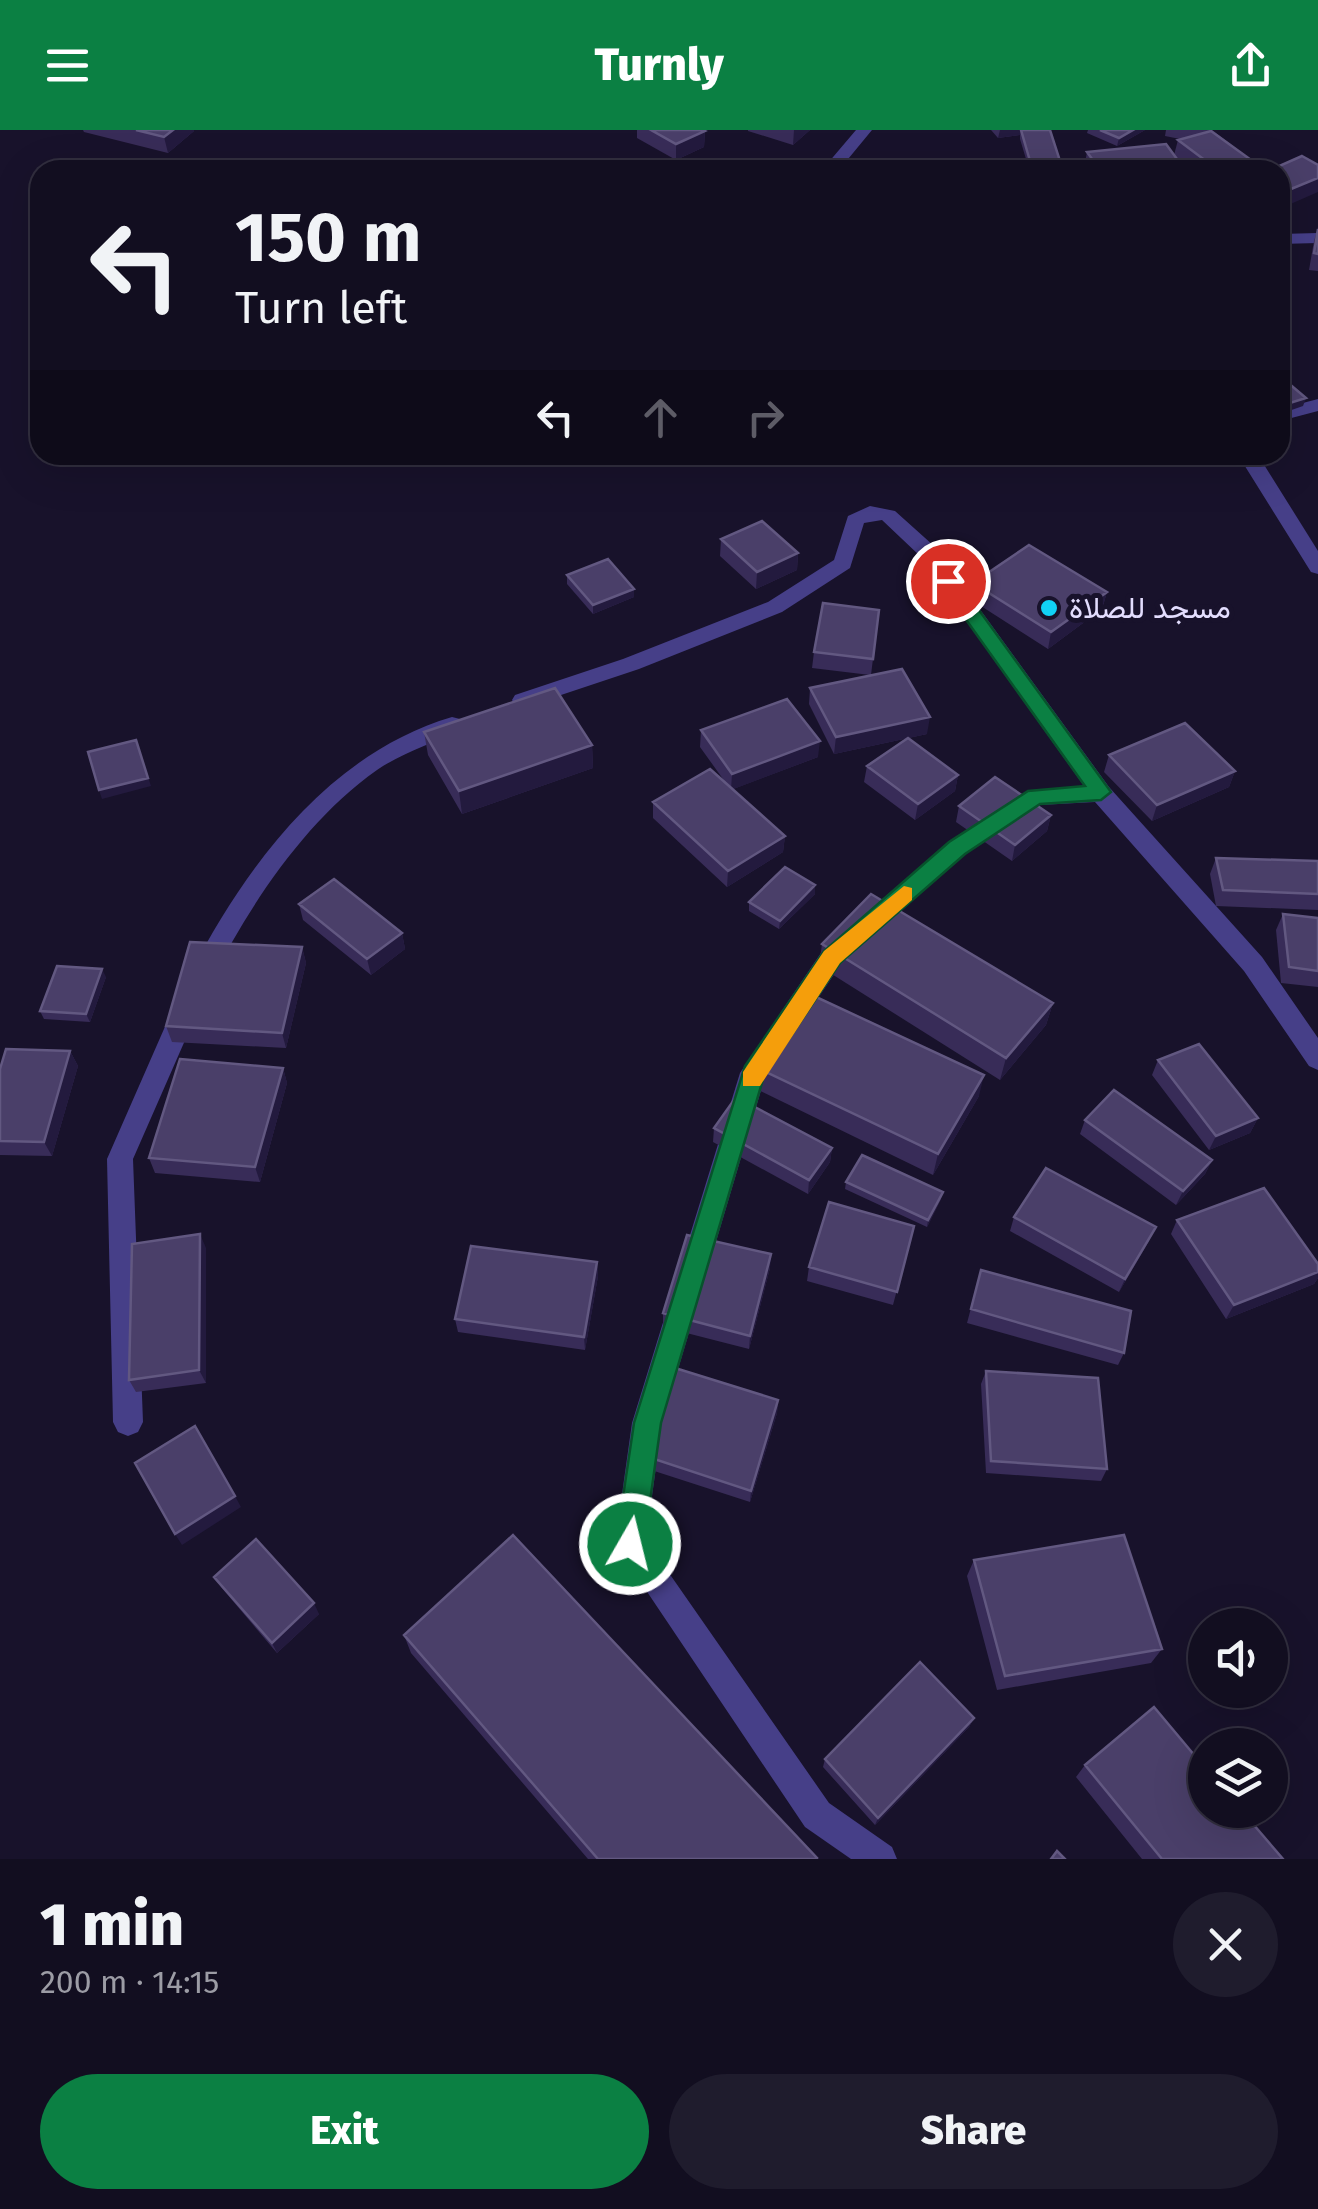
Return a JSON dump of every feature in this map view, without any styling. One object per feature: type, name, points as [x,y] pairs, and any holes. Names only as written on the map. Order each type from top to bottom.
[{"type":"street","points":[[838,160],[864,130]]},
{"type":"street","points":[[1290,239],[1318,238]]},
{"type":"street","points":[[1290,412],[1318,405]]},
{"type":"street","points":[[1254,465],[1318,567]]},
{"type":"street","points":[[128,1422],[120,1159],[217,942],[309,821],[367,765],[485,713],[632,664],[775,607],[843,562],[855,520],[870,512],[888,515],[927,551],[1101,792],[1253,964],[1318,1059]]},
{"type":"street","points":[[880,1859],[817,1815],[630,1544],[648,1423],[754,1073],[832,957],[957,848],[1036,796],[1101,792]]},
{"type":"building","points":[[136,130],[173,130],[164,137]]},
{"type":"building","points":[[651,130],[703,130],[705,131],[676,144]]},
{"type":"building","points":[[1021,130],[1050,130],[1060,160],[1030,160]]},
{"type":"building","points":[[1100,130],[1133,130],[1119,138]]},
{"type":"building","points":[[1211,131],[1251,160],[1205,160],[1178,140]]},
{"type":"building","points":[[1166,144],[1178,160],[1093,160],[1087,152]]},
{"type":"building","points":[[1302,156],[1318,165],[1318,178],[1290,188],[1290,161]]},
{"type":"building","points":[[1290,384],[1306,398],[1290,403]]},
{"type":"building","points":[[762,521],[798,553],[757,572],[721,539]]},
{"type":"building","points":[[1029,545],[1107,592],[1051,632],[973,583]]},
{"type":"building","points":[[608,559],[634,589],[593,605],[567,575]]},
{"type":"building","points":[[823,603],[879,610],[873,659],[814,652]]},
{"type":"building","points":[[902,669],[930,717],[836,737],[810,688]]},
{"type":"building","points":[[555,688],[592,745],[459,791],[424,732]]},
{"type":"building","points":[[787,699],[820,741],[732,774],[701,730]]},
{"type":"building","points":[[1185,723],[1235,771],[1157,805],[1109,755]]},
{"type":"building","points":[[908,738],[958,775],[918,804],[867,766]]},
{"type":"building","points":[[136,740],[148,778],[99,790],[88,752]]},
{"type":"building","points":[[710,769],[785,836],[728,871],[653,802]]},
{"type":"building","points":[[995,777],[1051,815],[1015,845],[959,806]]},
{"type":"building","points":[[1216,858],[1318,861],[1318,894],[1223,890]]},
{"type":"building","points":[[785,867],[815,885],[780,921],[749,902]]},
{"type":"building","points":[[334,879],[402,933],[367,959],[299,904]]},
{"type":"building","points":[[871,894],[1053,1003],[1006,1058],[822,944]]},
{"type":"building","points":[[1283,914],[1318,918],[1318,971],[1289,967]]},
{"type":"building","points":[[190,942],[302,947],[282,1033],[166,1026]]},
{"type":"building","points":[[57,966],[102,969],[86,1014],[40,1011]]},
{"type":"building","points":[[801,990],[984,1075],[938,1154],[751,1065]]},
{"type":"building","points":[[1199,1044],[1258,1118],[1216,1136],[1158,1060]]},
{"type":"building","points":[[6,1049],[70,1051],[44,1142],[0,1141],[0,1069]]},
{"type":"building","points":[[180,1059],[283,1068],[255,1167],[149,1158]]},
{"type":"building","points":[[1114,1090],[1212,1160],[1183,1191],[1085,1120]]},
{"type":"building","points":[[736,1097],[832,1148],[809,1180],[714,1128]]},
{"type":"building","points":[[862,1155],[943,1192],[928,1220],[846,1182]]},
{"type":"building","points":[[1046,1168],[1156,1227],[1125,1279],[1014,1217]]},
{"type":"building","points":[[1264,1188],[1318,1264],[1318,1272],[1234,1305],[1177,1220]]},
{"type":"building","points":[[829,1202],[914,1226],[897,1292],[809,1267]]},
{"type":"building","points":[[200,1234],[199,1370],[129,1380],[132,1244]]},
{"type":"building","points":[[687,1235],[771,1254],[750,1336],[663,1313]]},
{"type":"building","points":[[471,1246],[597,1262],[584,1337],[455,1319]]},
{"type":"building","points":[[981,1270],[1131,1311],[1124,1353],[971,1309]]},
{"type":"building","points":[[675,1368],[778,1400],[751,1491],[645,1456]]},
{"type":"building","points":[[986,1371],[1098,1378],[1107,1469],[991,1461]]},
{"type":"building","points":[[195,1426],[235,1496],[175,1534],[135,1463]]},
{"type":"building","points":[[513,1535],[816,1859],[598,1859],[404,1635]]},
{"type":"building","points":[[1124,1535],[1162,1649],[1005,1676],[974,1560]]},
{"type":"building","points":[[256,1539],[314,1603],[272,1643],[214,1577]]},
{"type":"building","points":[[920,1662],[974,1718],[878,1818],[825,1759]]},
{"type":"building","points":[[1154,1707],[1188,1748],[1188,1828],[1256,1828],[1283,1859],[1162,1859],[1085,1765]]},
{"type":"slow traffic","points":[[751,1079],[832,957],[904,894]]},
{"type":"place","name":"مسجد للصلاة","points":[[1049,608]]},
{"type":"route","points":[[630,1544],[648,1423],[711,1204],[754,1073],[832,957],[957,848],[1036,796],[1101,792],[948,581]]}]
